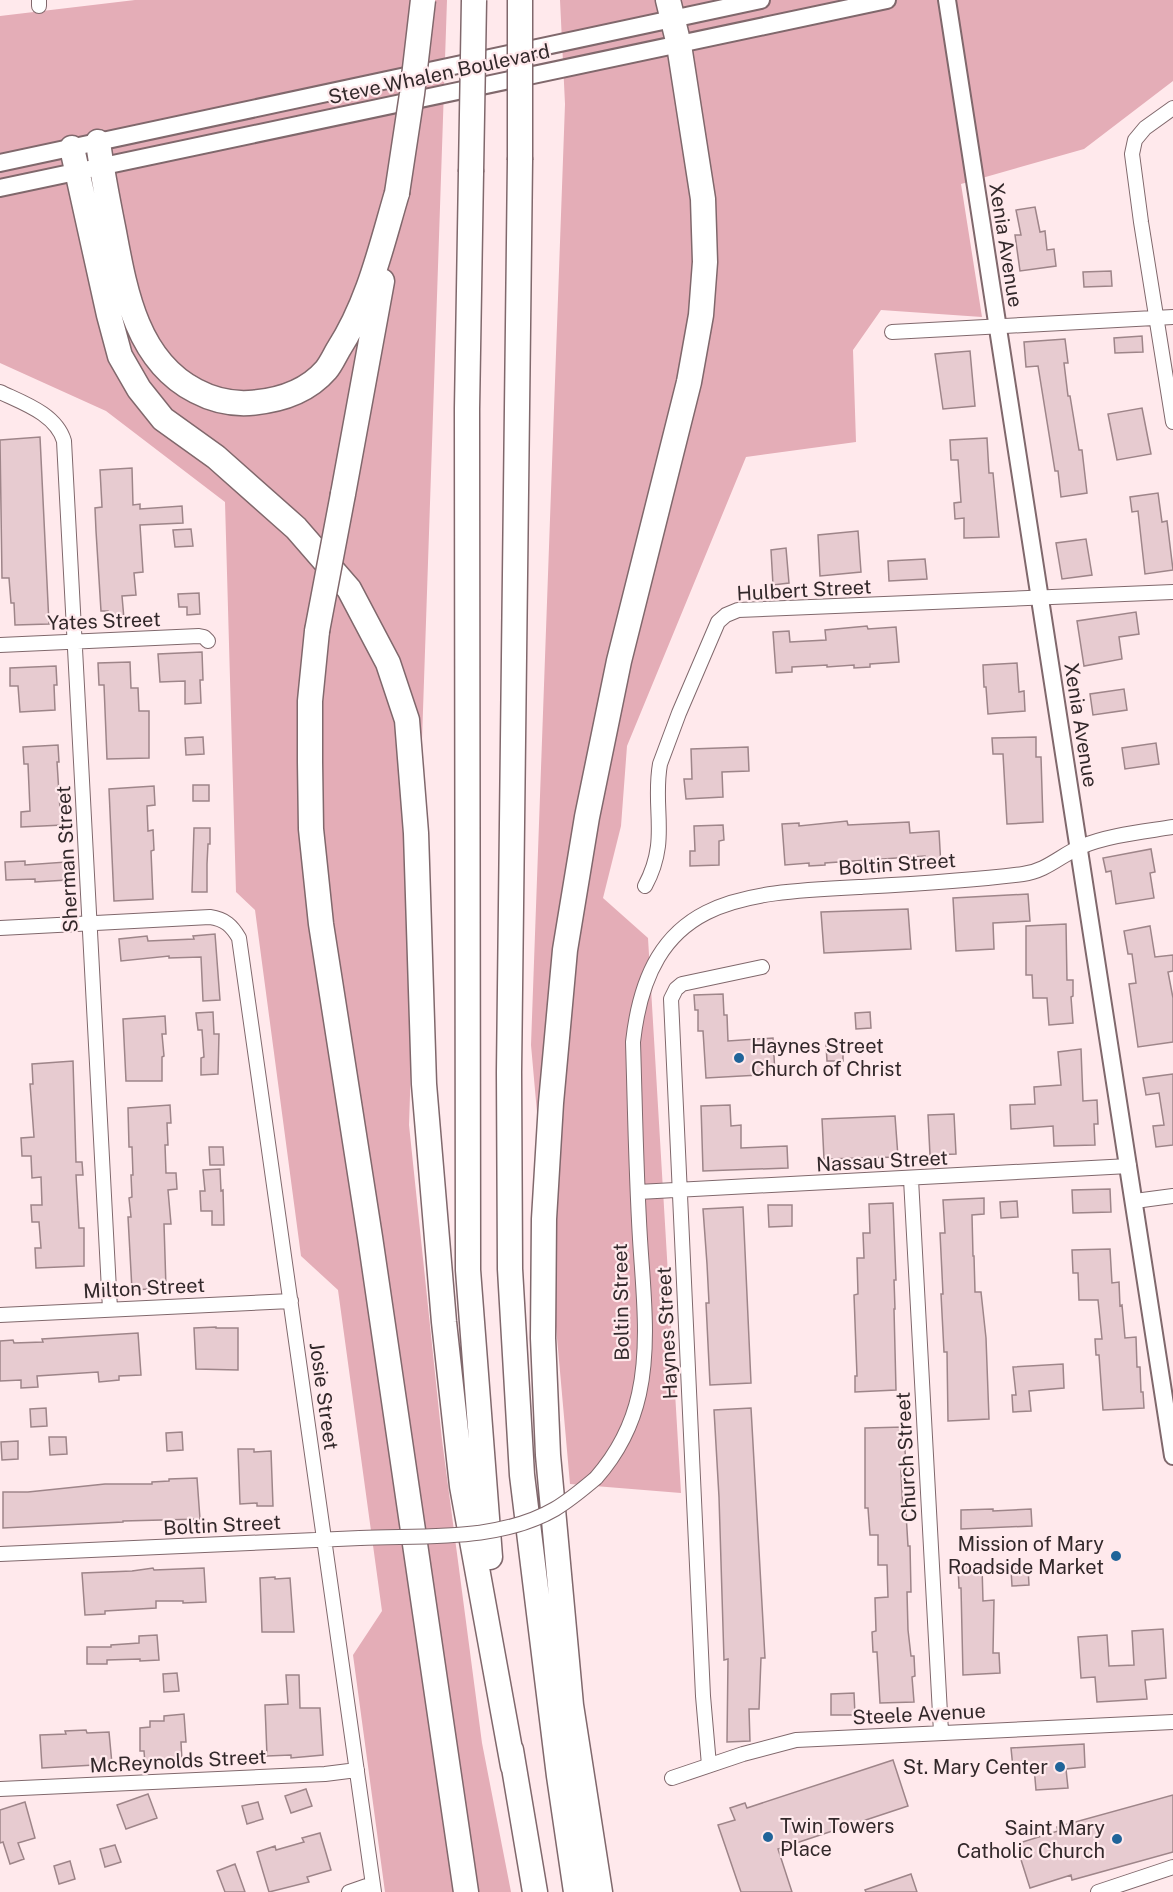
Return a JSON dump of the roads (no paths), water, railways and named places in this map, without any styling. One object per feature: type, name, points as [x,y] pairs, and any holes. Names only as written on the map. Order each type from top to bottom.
[{"type":"highway","points":[[423,0],[412,94],[376,320],[318,631],[310,700],[311,829],[321,924],[370,1237],[466,1892]]},
{"type":"highway","points":[[474,0],[467,420],[468,1270],[495,1618],[513,1766]]},
{"type":"highway","points":[[520,0],[509,1072],[510,1269],[522,1475],[559,1776],[576,1892]]},
{"type":"highway","points":[[600,1892],[571,1705],[548,1455],[543,1338],[544,1219],[551,1103],[565,950],[587,818],[619,661],[689,382],[701,315],[705,262],[703,199],[679,45],[671,9]]},
{"type":"highway","points":[[98,142],[129,300],[142,335],[159,363],[180,383],[210,399],[238,403],[273,401],[303,389],[326,370],[350,332],[368,291],[397,193]]},
{"type":"highway","points":[[72,148],[120,356],[139,389],[163,419],[216,457],[297,528],[349,589],[388,663],[407,720],[416,833],[424,1084],[444,1322],[462,1486],[535,1892]]},
{"type":"street","name":"Steve Whalen Boulevard","points":[[0,163],[671,9],[761,0]]},
{"type":"street","name":"Xenia Avenue","points":[[947,0],[1173,1456]]},
{"type":"street","name":"Steve Whalen Boulevard","points":[[0,188],[884,1]]},
{"type":"street","points":[[1173,108],[1145,128],[1134,143],[1132,154],[1173,422]]},
{"type":"street","points":[[892,332],[1173,317]]},
{"type":"street","name":"Sherman Street","points":[[0,392],[55,423],[64,441],[110,1309]]},
{"type":"street","name":"Hulbert Street","points":[[645,886],[657,857],[660,839],[657,779],[660,764],[699,664],[718,622],[726,615],[738,610],[903,605],[1173,592]]},
{"type":"street","name":"Yates Street","points":[[0,645],[199,636],[208,641]]},
{"type":"street","name":"Boltin Street","points":[[0,1554],[456,1534],[508,1527],[553,1510],[576,1495],[607,1466],[621,1444],[633,1417],[640,1392],[644,1320],[633,1042],[636,1013],[644,986],[654,962],[668,942],[687,925],[709,911],[730,902],[755,896],[799,890],[941,882],[1026,873],[1056,862],[1079,848],[1117,836],[1173,827]]},
{"type":"street","name":"Josie Street","points":[[90,922],[216,918],[234,928],[239,938],[373,1888]]},
{"type":"street","points":[[0,928],[90,922]]},
{"type":"street","name":"Haynes Street","points":[[709,1766],[703,1696],[671,999],[676,989],[682,984],[762,967]]},
{"type":"street","name":"Nassau Street","points":[[638,1192],[1129,1166]]},
{"type":"street","name":"Church Street","points":[[911,1179],[941,1732]]},
{"type":"street","points":[[1134,1202],[1173,1196]]},
{"type":"street","name":"Milton Street","points":[[0,1315],[291,1300]]},
{"type":"street","name":"Steele Avenue","points":[[672,1778],[796,1740],[1173,1722]]},
{"type":"street","name":"McReynolds Street","points":[[0,1789],[325,1774],[357,1770]]},
{"type":"street","points":[[1098,1892],[1173,1867]]},
{"type":"street","points":[[349,1892],[373,1888]]},
{"type":"place","name":"Haynes Street Church of Christ","points":[[739,1058]]},
{"type":"place","name":"Mission of Mary Roadside Market","points":[[1116,1556]]},
{"type":"place","name":"St. Mary Center","points":[[1060,1767]]},
{"type":"place","name":"Twin Towers Place","points":[[768,1837]]},
{"type":"place","name":"Saint Mary Catholic Church","points":[[1117,1839]]}]
